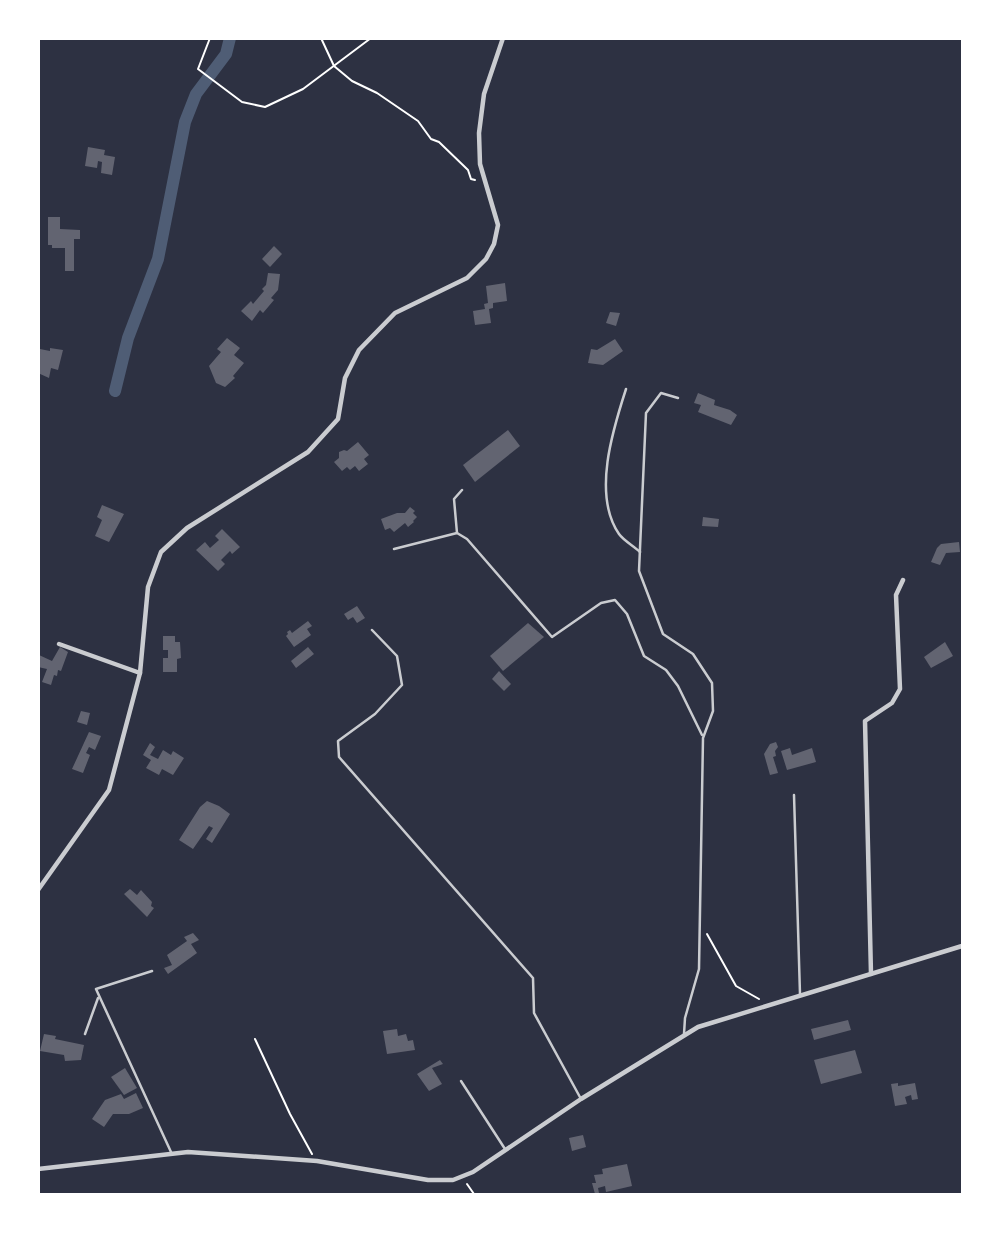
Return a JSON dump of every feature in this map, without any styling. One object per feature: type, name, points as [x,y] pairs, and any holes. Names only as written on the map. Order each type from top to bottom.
[{"type":"street","points":[[38,890],[109,790],[140,673],[148,587],[161,552],[187,528],[308,452],[338,419],[345,378],[359,349],[395,313],[467,278],[486,259],[494,244],[498,225],[480,164],[479,133],[484,94],[503,38]]},
{"type":"street","points":[[871,974],[864,721],[892,703],[900,689],[896,595],[903,580]]},
{"type":"street","points":[[59,644],[140,673]]},
{"type":"street","points":[[38,1169],[188,1152],[317,1161],[428,1180],[453,1180],[473,1172],[581,1099],[698,1027],[962,946]]},
{"type":"lane","points":[[625,388],[612,433],[606,472],[609,509],[619,534],[640,552]]},
{"type":"lane","points":[[678,398],[661,393],[646,413],[639,571],[663,634],[693,654],[712,683],[713,711],[703,738],[699,969],[685,1018],[684,1035]]},
{"type":"lane","points":[[457,533],[454,499],[462,490]]},
{"type":"lane","points":[[394,549],[457,533],[467,540],[552,637],[601,603],[615,600],[627,614],[644,656],[666,670],[678,686],[703,738]]},
{"type":"lane","points":[[372,630],[397,656],[402,685],[375,714],[338,741],[339,757],[533,978],[534,1013],[581,1099]]},
{"type":"lane","points":[[794,795],[800,996]]},
{"type":"lane","points":[[152,971],[96,989],[171,1154]]},
{"type":"lane","points":[[85,1034],[99,995]]},
{"type":"lane","points":[[461,1082],[506,1151]]},
{"type":"path","points":[[210,38],[198,69],[243,102],[265,107],[303,89],[371,38]]},
{"type":"path","points":[[321,38],[334,66],[352,81],[377,93],[418,121],[432,139],[439,142],[468,170],[471,179],[485,182]]},
{"type":"path","points":[[700,921],[736,986],[771,1005]]},
{"type":"path","points":[[256,1039],[290,1114],[317,1161]]},
{"type":"path","points":[[461,1177],[474,1195]]},
{"type":"building","points":[[88,147],[105,150],[104,155],[115,157],[112,175],[101,173],[102,162],[98,161],[97,168],[85,166]]},
{"type":"building","points":[[48,217],[60,217],[60,229],[80,230],[80,239],[74,239],[74,271],[65,271],[65,248],[52,248],[52,245],[48,245]]},
{"type":"building","points":[[274,246],[282,254],[270,267],[262,259]]},
{"type":"building","points":[[268,273],[280,274],[278,290],[271,298],[274,300],[263,313],[260,310],[252,321],[241,311],[251,301],[253,304],[264,291],[262,289],[266,285]]},
{"type":"building","points":[[505,283],[507,301],[493,303],[493,308],[489,309],[491,323],[475,325],[473,311],[485,309],[484,304],[488,303],[486,286]]},
{"type":"building","points":[[610,312],[620,313],[616,326],[606,323]]},
{"type":"building","points":[[227,338],[240,348],[234,355],[244,363],[233,376],[235,378],[225,387],[216,383],[209,366],[221,352],[217,349]]},
{"type":"building","points":[[615,339],[623,351],[603,365],[588,363],[591,349],[597,350]]},
{"type":"building","points":[[50,348],[63,350],[58,370],[51,368],[49,378],[38,373],[38,357],[40,349],[50,351]]},
{"type":"building","points":[[698,393],[715,400],[714,405],[737,415],[731,425],[698,412],[701,405],[694,403]]},
{"type":"building","points":[[508,430],[520,446],[475,482],[463,465]]},
{"type":"building","points":[[358,442],[369,455],[364,459],[368,464],[359,471],[355,466],[342,471],[334,462],[339,458],[339,452],[347,451]]},
{"type":"building","points":[[102,505],[124,514],[109,542],[95,536],[102,520],[97,517]]},
{"type":"building","points":[[410,507],[417,517],[414,522],[408,527],[405,523],[394,532],[390,528],[385,530],[381,519],[405,513]]},
{"type":"building","points":[[703,517],[719,519],[718,527],[702,526]]},
{"type":"building","points":[[222,529],[240,547],[232,554],[230,551],[221,560],[225,564],[218,571],[196,550],[205,542],[210,548],[219,540],[215,536]]},
{"type":"building","points":[[959,542],[960,552],[946,553],[940,565],[931,562],[941,544]]},
{"type":"building","points":[[357,606],[365,618],[357,623],[353,617],[348,620],[344,614]]},
{"type":"building","points":[[308,621],[312,626],[307,629],[311,635],[294,647],[286,636],[287,632],[290,630],[292,633]]},
{"type":"building","points":[[528,623],[544,637],[503,671],[490,656]]},
{"type":"building","points":[[163,636],[175,636],[175,642],[180,642],[181,658],[177,659],[177,672],[163,672],[163,658],[168,658],[168,650],[163,650]]},
{"type":"building","points":[[945,642],[953,656],[931,668],[924,657]]},
{"type":"building","points":[[60,647],[68,652],[61,671],[58,670],[57,676],[54,675],[51,685],[42,682],[47,669],[38,667],[39,655],[52,661]]},
{"type":"building","points":[[308,647],[314,654],[296,668],[291,661]]},
{"type":"building","points":[[499,671],[511,684],[504,691],[492,679]]},
{"type":"building","points":[[81,711],[90,713],[87,725],[77,722]]},
{"type":"building","points":[[89,732],[101,736],[95,750],[89,747],[86,753],[90,755],[83,773],[72,769]]},
{"type":"building","points":[[776,742],[778,747],[776,756],[773,757],[778,773],[770,775],[764,754],[770,744]]},
{"type":"building","points":[[150,743],[155,747],[150,755],[158,759],[163,750],[171,755],[173,751],[184,758],[173,775],[162,769],[159,775],[146,768],[151,760],[143,755]]},
{"type":"building","points":[[790,748],[792,755],[812,748],[816,762],[787,770],[781,751]]},
{"type":"building","points":[[207,801],[230,814],[212,843],[206,839],[213,828],[209,826],[193,849],[179,840],[200,807]]},
{"type":"building","points":[[130,889],[137,895],[141,890],[152,902],[151,906],[154,908],[147,917],[124,894]]},
{"type":"building","points":[[193,933],[199,940],[191,944],[197,953],[168,974],[164,968],[172,965],[167,955],[187,941],[184,937]]},
{"type":"building","points":[[848,1020],[851,1030],[814,1040],[811,1029]]},
{"type":"building","points":[[397,1029],[398,1036],[406,1034],[408,1041],[413,1040],[415,1050],[387,1054],[383,1031]]},
{"type":"building","points":[[44,1034],[84,1045],[81,1060],[65,1061],[64,1055],[40,1051]]},
{"type":"building","points":[[855,1050],[862,1073],[821,1084],[814,1060]]},
{"type":"building","points":[[440,1060],[443,1064],[432,1068],[442,1084],[429,1091],[417,1074]]},
{"type":"building","points":[[125,1068],[137,1088],[124,1095],[111,1077]]},
{"type":"building","points":[[898,1083],[898,1086],[915,1083],[918,1099],[912,1100],[911,1095],[905,1097],[907,1104],[895,1106],[891,1084]]},
{"type":"building","points":[[136,1093],[143,1108],[129,1114],[113,1114],[104,1127],[92,1119],[105,1100],[121,1094],[124,1099]]},
{"type":"building","points":[[583,1135],[586,1147],[572,1151],[569,1138]]},
{"type":"building","points":[[627,1164],[632,1186],[606,1192],[605,1186],[598,1188],[599,1193],[595,1194],[592,1183],[596,1183],[594,1175],[603,1174],[602,1169]]},
{"type":"waterway","points":[[115,391],[128,338],[158,259],[185,122],[196,94],[226,54],[230,38]]}]
